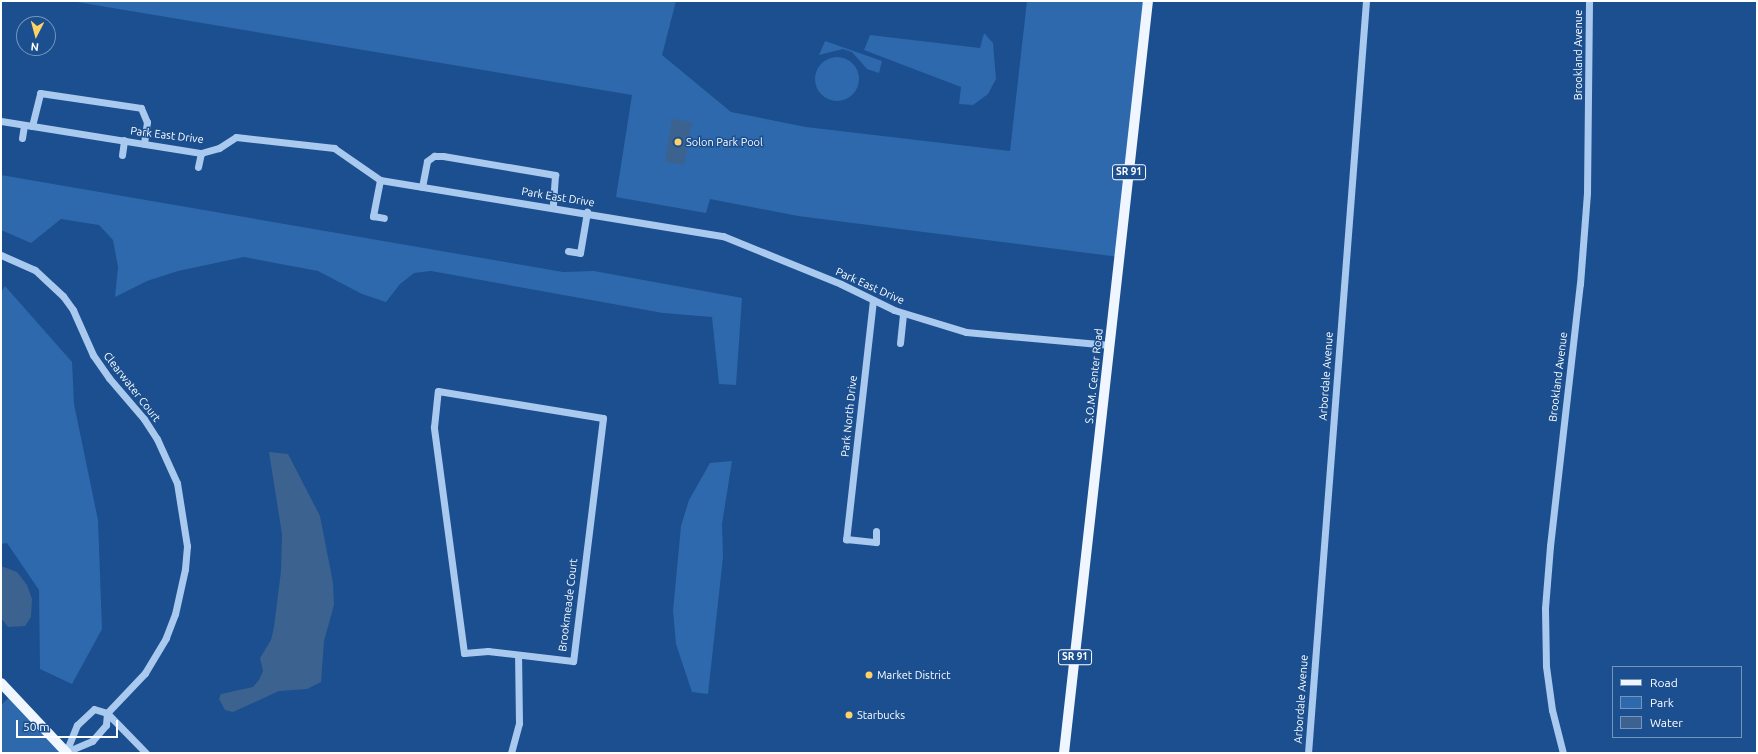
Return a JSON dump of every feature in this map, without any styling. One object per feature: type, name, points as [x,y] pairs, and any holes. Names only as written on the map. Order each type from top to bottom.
[{"type":"main road","name":"S.O.M. Center Road","points":[[1064,753],[1148,1]]},
{"type":"main road","points":[[1,683],[67,752]]},
{"type":"street","name":"Arbordale Avenue","points":[[1308,753],[1366,1]]},
{"type":"street","name":"Brookland Avenue","points":[[1563,753],[1552,710],[1546,666],[1545,608],[1550,546],[1580,284],[1587,193],[1589,1]]},
{"type":"street","points":[[32,126],[40,93],[141,108],[147,122],[144,144]]},
{"type":"street","name":"Park East Drive","points":[[1,121],[201,152],[219,148],[236,137],[334,148],[380,180],[587,212],[723,236],[903,313],[966,332],[1109,345]]},
{"type":"street","points":[[22,138],[24,125]]},
{"type":"street","points":[[122,155],[124,140]]},
{"type":"street","points":[[198,167],[201,152]]},
{"type":"street","points":[[422,187],[427,161],[434,156],[443,156],[556,175],[553,207]]},
{"type":"street","points":[[380,180],[373,216],[384,218]]},
{"type":"street","points":[[568,251],[580,253],[587,212]]},
{"type":"street","name":"Clearwater Court","points":[[1,255],[35,270],[63,296],[73,310],[93,355],[109,378],[144,419],[157,439],[168,461],[182,503],[186,558],[180,598],[173,620],[145,673],[107,713],[106,725],[92,741],[67,752]]},
{"type":"street","name":"Park North Drive","points":[[873,300],[846,539],[876,542],[876,531]]},
{"type":"street","points":[[900,343],[903,313]]},
{"type":"street","name":"Brookmeade Court","points":[[438,391],[603,418],[573,661],[518,654],[488,651],[464,653],[434,427],[438,391]]},
{"type":"street","points":[[511,753],[519,723],[518,654]]},
{"type":"street","points":[[67,752],[77,725],[94,709],[107,713],[146,753]]},
{"type":"green space","points":[[71,1],[676,1],[662,55],[731,112],[806,127],[1010,151],[1027,1],[1148,1],[1119,257],[798,216],[710,199],[706,213],[616,197],[632,95]]},
{"type":"green space","points":[[984,33],[993,43],[996,79],[988,94],[973,105],[959,104],[961,87],[864,50],[870,35],[980,48]]},
{"type":"green space","points":[[825,41],[882,61],[879,73],[867,69],[852,52],[843,49],[819,55]]},
{"type":"green space","points":[[833,57],[841,57],[846,58],[853,63],[858,70],[858,88],[853,95],[846,100],[833,101],[825,98],[818,91],[815,83],[815,75],[818,67],[825,60]]},
{"type":"green space","points":[[1,175],[563,272],[594,271],[742,298],[736,385],[719,384],[712,317],[663,313],[431,271],[414,273],[400,284],[386,302],[362,294],[318,271],[244,257],[178,271],[147,281],[115,297],[118,267],[113,240],[99,225],[61,219],[31,243],[1,230]]},
{"type":"green space","points":[[5,286],[72,362],[74,404],[98,520],[102,629],[72,684],[40,669],[39,590],[7,543],[1,544],[1,292]]},
{"type":"green space","points":[[732,461],[722,524],[723,557],[708,694],[692,692],[676,644],[673,611],[681,526],[689,500],[710,463]]},
{"type":"green space","points":[[12,695],[67,753],[1,753],[1,705]]},
{"type":"water","name":"Solon Park Pool","points":[[672,119],[692,122],[684,165],[665,162]]},
{"type":"water","points":[[269,452],[288,454],[320,516],[333,583],[334,605],[324,641],[321,682],[307,689],[279,691],[233,712],[225,710],[219,699],[221,694],[253,687],[259,680],[263,671],[260,658],[271,640],[274,627],[281,571],[282,534]]},
{"type":"water","points":[[1,566],[17,572],[27,585],[32,599],[31,617],[25,626],[8,627],[1,618]]},
{"type":"place","name":"Solon Park Pool","points":[[678,142]]},
{"type":"place","name":"Market District","points":[[869,675]]},
{"type":"place","name":"Starbucks","points":[[849,715]]}]
